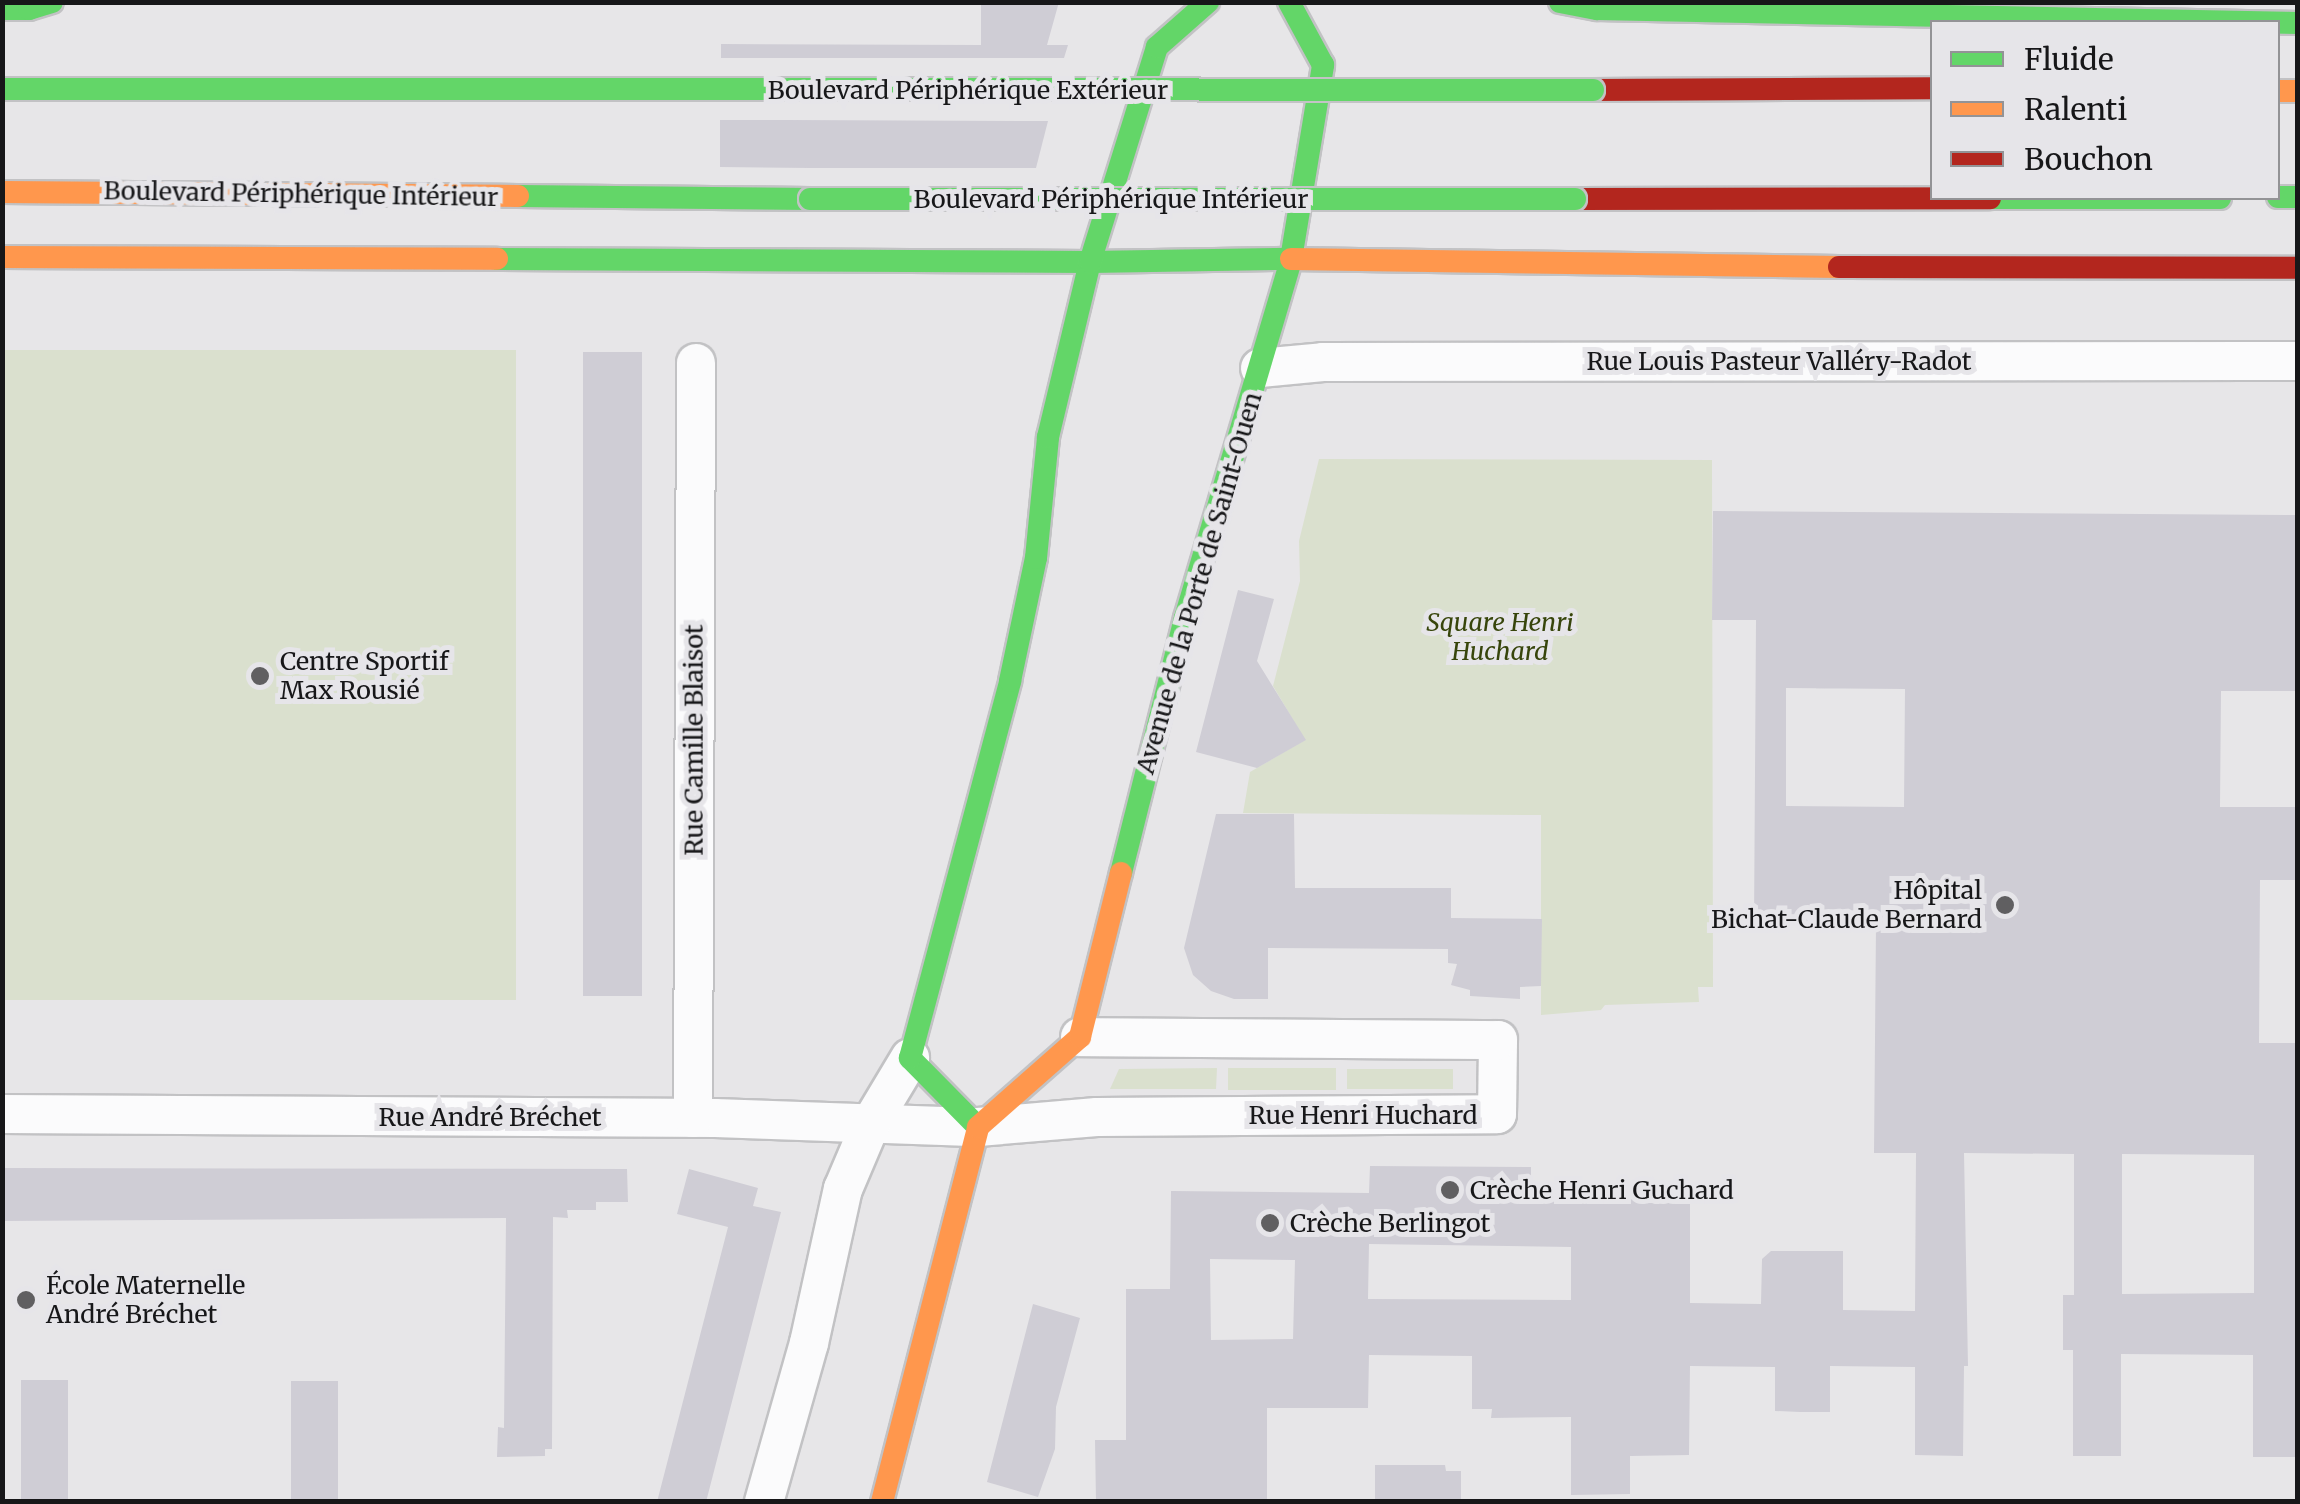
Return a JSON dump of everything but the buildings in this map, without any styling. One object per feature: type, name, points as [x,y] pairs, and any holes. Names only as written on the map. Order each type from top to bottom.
[{"type":"main road","points":[[2,9],[29,9],[52,2]]},
{"type":"main road","points":[[978,1127],[910,1058],[1010,681],[1036,558],[1048,437],[1090,262],[1157,47],[1208,2]]},
{"type":"main road","name":"Avenue de la Porte de Saint-Ouen","points":[[1080,1037],[1185,618],[1292,259],[1323,65],[1288,2]]},
{"type":"main road","points":[[1560,2],[1596,9],[2175,20]]},
{"type":"main road","name":"Boulevard Périphérique Extérieur","points":[[2,89],[1930,88]]},
{"type":"main road","name":"Boulevard Périphérique Intérieur","points":[[2,192],[810,199],[1930,198]]},
{"type":"main road","points":[[2,257],[1090,262],[1292,259],[2112,271],[2298,268]]},
{"type":"main road","points":[[882,1502],[978,1127],[1080,1037]]},
{"type":"street","name":"Rue Louis Pasteur Valléry-Radot","points":[[1260,368],[1323,362],[2298,361]]},
{"type":"street","name":"Rue Camille Blaisot","points":[[692,1118],[696,363]]},
{"type":"street","name":"Rue Henri Huchard","points":[[978,1127],[1097,1116],[1497,1114],[1498,1040],[1080,1037]]},
{"type":"street","points":[[764,1502],[808,1342],[843,1188],[871,1123],[910,1058]]},
{"type":"street","name":"Rue André Bréchet","points":[[2,1114],[692,1118],[978,1127]]},
{"type":"green space","name":"Centre Sportif Max Rousié","points":[[3,350],[516,350],[516,1000],[3,1000]]},
{"type":"green space","name":"Square Henri Huchard","points":[[1319,459],[1712,460],[1713,987],[1698,987],[1699,1002],[1605,1005],[1601,1010],[1541,1015],[1541,815],[1243,813],[1250,772],[1305,740],[1273,686],[1300,581],[1299,541]]},
{"type":"green space","points":[[1217,1068],[1216,1089],[1110,1089],[1119,1069]]},
{"type":"green space","points":[[1228,1068],[1336,1068],[1336,1090],[1228,1090]]},
{"type":"green space","points":[[1347,1069],[1453,1069],[1453,1089],[1347,1089]]},
{"type":"traffic: fast","points":[[2,9],[29,9],[52,2]]},
{"type":"traffic: fast","points":[[978,1127],[910,1058],[1010,681],[1036,558],[1048,437],[1090,262],[1157,47],[1208,2]]},
{"type":"traffic: fast","points":[[1121,873],[1185,618],[1291,259],[1323,65],[1289,2]]},
{"type":"traffic: fast","points":[[1560,2],[1597,9],[2148,20]]},
{"type":"traffic: fast","points":[[2280,23],[2298,23]]},
{"type":"traffic: fast","points":[[2,89],[788,89]]},
{"type":"traffic: fast","points":[[788,89],[1593,90]]},
{"type":"traffic: fast","points":[[518,196],[810,199]]},
{"type":"traffic: fast","points":[[2280,197],[2298,197]]},
{"type":"traffic: fast","points":[[810,199],[1575,199]]},
{"type":"traffic: fast","points":[[497,259],[1090,262]]},
{"type":"traffic: fast","points":[[1090,262],[1291,259]]},
{"type":"traffic: slow","points":[[2280,91],[2298,91]]},
{"type":"traffic: slow","points":[[2,192],[518,196]]},
{"type":"traffic: slow","points":[[2,257],[497,259]]},
{"type":"traffic: slow","points":[[1291,259],[1839,267]]},
{"type":"traffic: slow","points":[[882,1502],[978,1127],[1080,1037],[1121,873]]},
{"type":"traffic: jam","points":[[1593,90],[1930,88]]},
{"type":"traffic: jam","points":[[1575,199],[1930,198]]},
{"type":"traffic: jam","points":[[1839,267],[2298,268]]},
{"type":"place","name":"Centre Sportif Max Rousié","points":[[260,676]]},
{"type":"place","name":"Hôpital Bichat-Claude Bernard","points":[[2005,905]]},
{"type":"place","name":"Crèche Henri Guchard","points":[[1450,1190]]},
{"type":"place","name":"Crèche Berlingot","points":[[1270,1223]]},
{"type":"place","name":"École Maternelle André Bréchet","points":[[26,1300]]}]
